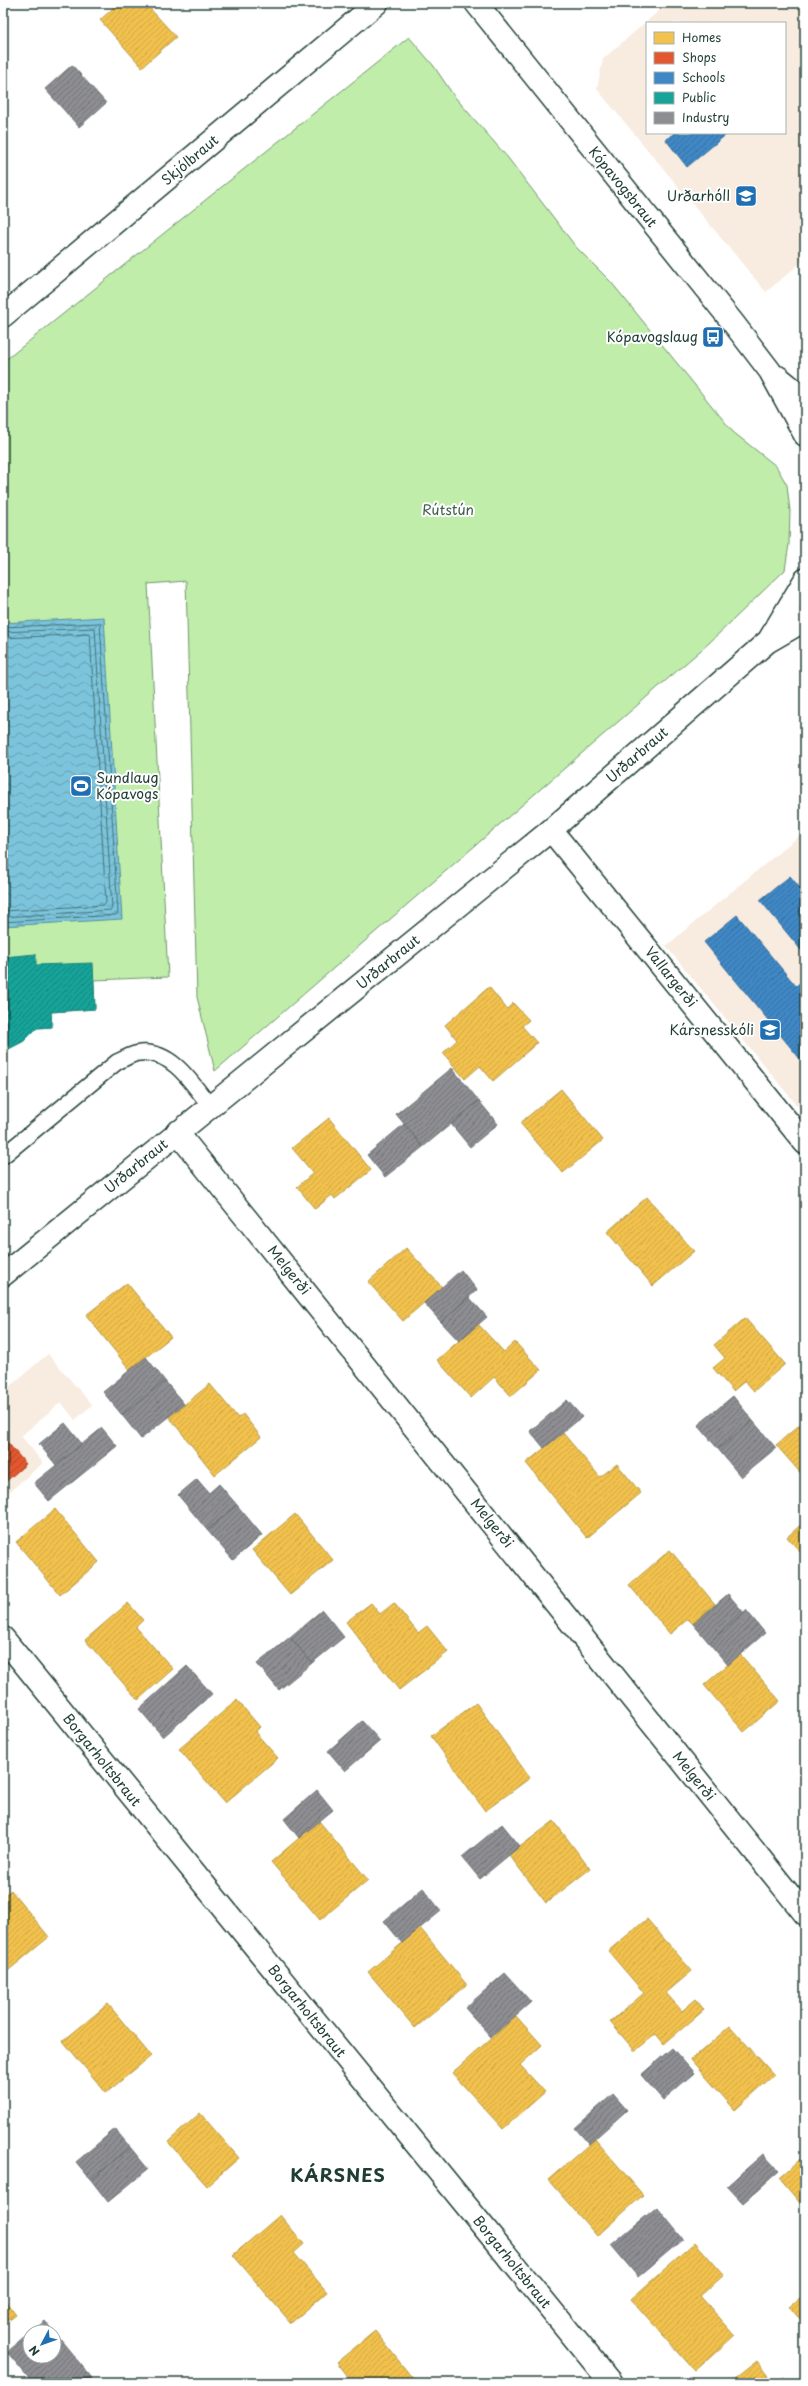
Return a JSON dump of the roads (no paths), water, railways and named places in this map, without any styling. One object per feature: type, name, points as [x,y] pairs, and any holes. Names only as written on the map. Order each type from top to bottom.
[{"type":"street","name":"Skjólbraut","points":[[3,316],[377,3]]},
{"type":"street","name":"Kópavogsbraut","points":[[476,3],[770,371],[805,435]]},
{"type":"street","name":"Kópavogsbraut","points":[[770,371],[805,399]]},
{"type":"street","name":"Urðarbraut","points":[[767,642],[805,580]]},
{"type":"street","name":"Urðarbraut","points":[[3,1275],[209,1105],[551,830],[767,642],[805,620]]},
{"type":"street","name":"Vallargerði","points":[[551,830],[805,1143]]},
{"type":"street","name":"Melgerði","points":[[177,1132],[805,1914]]},
{"type":"street","name":"Borgarholtsbraut","points":[[3,1638],[611,2383]]},
{"type":"lane","points":[[3,1156],[117,1062],[139,1052],[158,1053],[176,1066],[209,1105]]},
{"type":"water","points":[[104,617],[122,919],[3,926],[3,623]]},
{"type":"place","name":"Urðarhóll","points":[[746,196]]},
{"type":"place","name":"Kópavogslaug","points":[[713,337]]},
{"type":"place","name":"Sundlaug Kópavogs","points":[[81,786]]},
{"type":"place","name":"Kársnesskóli","points":[[770,1030]]},
{"type":"district","name":"KÁRSNES","points":[[338,2176]]},
{"type":"park label","name":"Rútstún","points":[[448,510]]}]
